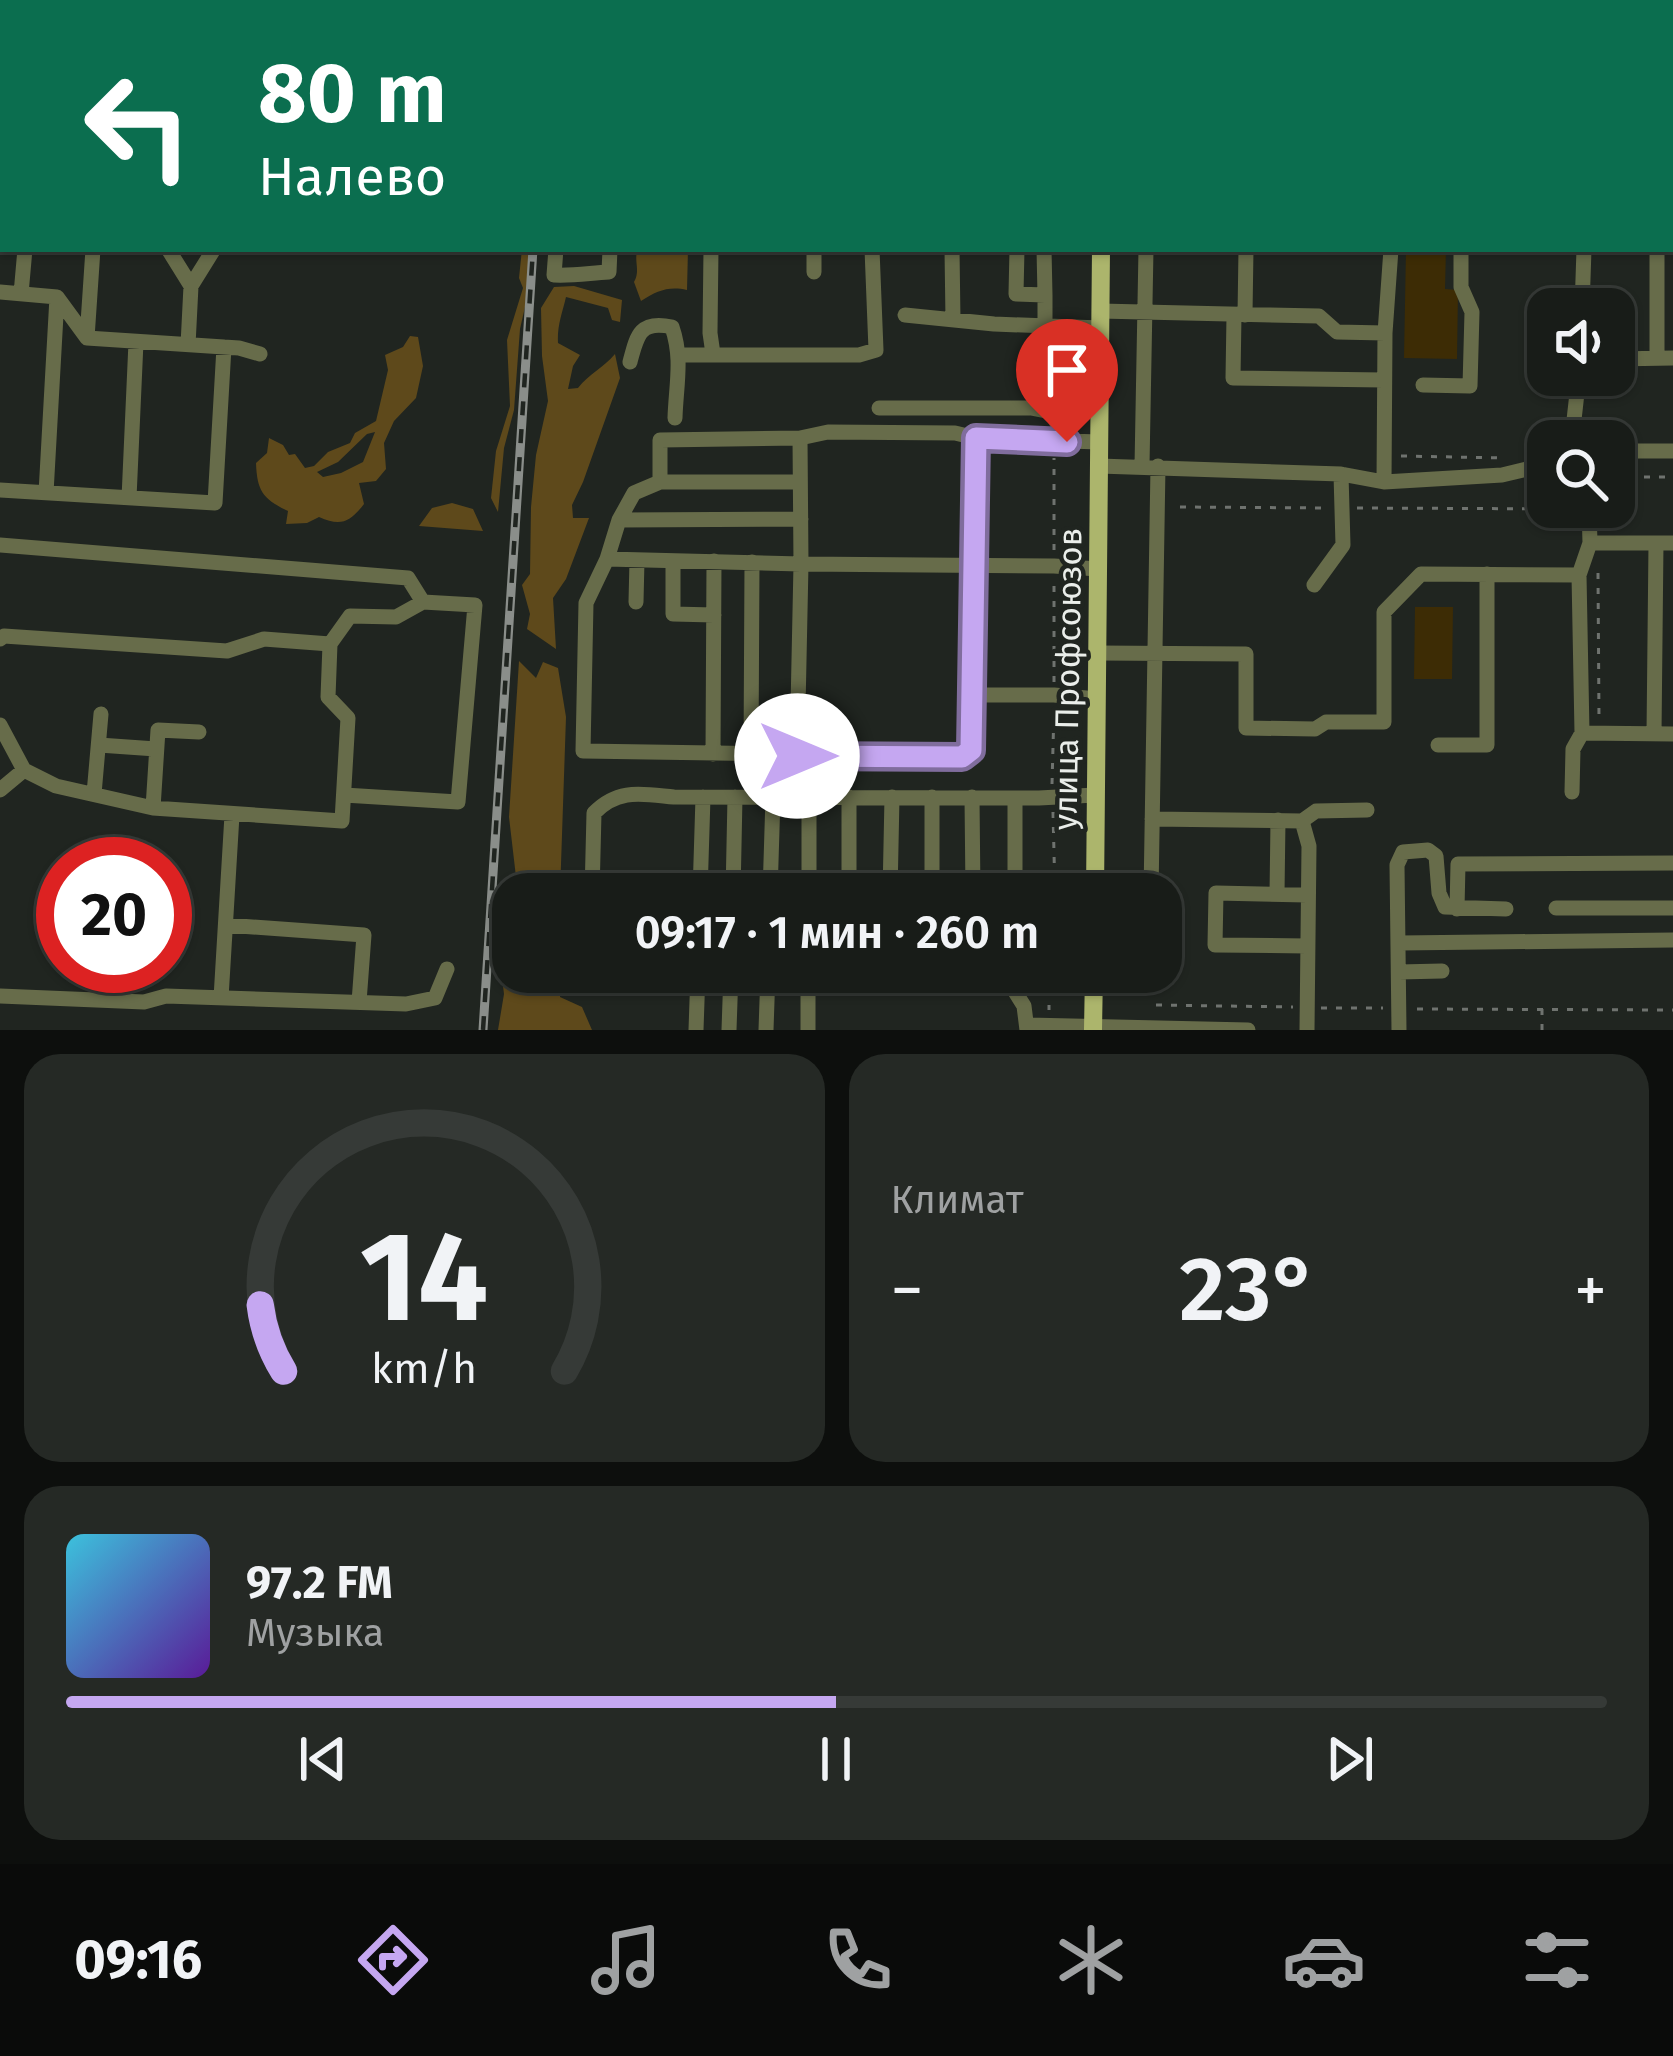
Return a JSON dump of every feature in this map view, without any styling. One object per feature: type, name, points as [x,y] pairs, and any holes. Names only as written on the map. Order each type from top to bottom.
[{"type":"main road","name":"улица Профсоюзов","points":[[1094,873],[1101,252]]},
{"type":"main road","points":[[1093,1029],[1094,993]]},
{"type":"street","points":[[21,294],[25,252]]},
{"type":"street","points":[[87,338],[93,252]]},
{"type":"street","points":[[170,252],[191,286]]},
{"type":"street","points":[[188,345],[191,286],[212,252]]},
{"type":"street","points":[[556,252],[554,275],[577,277],[609,272],[610,252]]},
{"type":"street","points":[[711,252],[713,354]]},
{"type":"street","points":[[814,252],[814,272]]},
{"type":"street","points":[[680,355],[859,355],[876,350],[872,252]]},
{"type":"street","points":[[952,252],[953,320]]},
{"type":"street","points":[[1017,252],[1016,294],[1045,295]]},
{"type":"street","points":[[1044,252],[1051,325]]},
{"type":"street","points":[[1146,252],[1155,653],[1151,873]]},
{"type":"street","points":[[1246,252],[1233,379],[1384,380]]},
{"type":"street","points":[[1384,482],[1391,252]]},
{"type":"street","points":[[1423,385],[1471,386],[1472,312],[1461,287],[1460,252]]},
{"type":"street","points":[[1583,288],[1584,252]]},
{"type":"street","points":[[1635,359],[1665,358],[1658,252]]},
{"type":"street","points":[[0,292],[57,297],[87,338],[239,348],[260,354]]},
{"type":"street","points":[[46,493],[57,297]]},
{"type":"street","points":[[904,316],[1051,325],[1147,313],[1319,316],[1337,332],[1385,333]]},
{"type":"street","points":[[631,362],[637,335],[646,327],[671,327],[680,355],[675,418]]},
{"type":"street","points":[[129,498],[136,342]]},
{"type":"street","points":[[0,490],[214,503],[224,347]]},
{"type":"street","points":[[879,408],[1031,408],[1052,412],[1061,441]]},
{"type":"street","points":[[660,482],[660,440],[800,438],[828,432],[955,433],[976,438],[1099,442]]},
{"type":"street","points":[[797,756],[800,438]]},
{"type":"street","points":[[800,482],[660,482],[634,493],[586,603],[584,752],[962,757],[971,750],[976,438]]},
{"type":"street","points":[[1635,451],[1673,451]]},
{"type":"street","points":[[1099,466],[1341,474],[1384,482],[1502,475],[1527,469]]},
{"type":"street","points":[[1314,585],[1343,545],[1341,474]]},
{"type":"street","points":[[619,520],[801,519]]},
{"type":"street","points":[[1588,528],[1590,543],[1579,575],[1590,733]]},
{"type":"street","points":[[1590,543],[1665,543],[1654,734]]},
{"type":"street","points":[[0,545],[408,578],[423,602]]},
{"type":"street","points":[[607,559],[1098,569]]},
{"type":"street","points":[[636,602],[637,560]]},
{"type":"street","points":[[674,561],[673,614],[714,615]]},
{"type":"street","points":[[713,754],[714,561]]},
{"type":"street","points":[[751,754],[752,562]]},
{"type":"street","points":[[1098,653],[1246,654],[1246,728],[1315,729],[1326,722],[1384,722],[1384,612],[1421,574],[1579,575]]},
{"type":"street","points":[[1438,745],[1487,746],[1487,574]]},
{"type":"street","points":[[0,725],[24,770],[56,786],[153,808],[342,821],[348,718],[328,697],[330,644],[350,616],[396,616],[423,602],[475,605],[458,802],[344,795]]},
{"type":"street","points":[[0,639],[226,651],[264,640],[330,644]]},
{"type":"street","points":[[972,695],[1097,699]]},
{"type":"street","points":[[94,794],[100,714]]},
{"type":"street","points":[[153,808],[158,730],[199,732]]},
{"type":"street","points":[[1572,792],[1573,749],[1590,733],[1673,734]]},
{"type":"street","points":[[99,745],[157,749]]},
{"type":"street","points":[[0,790],[24,770]]},
{"type":"street","points":[[593,873],[594,813],[608,799],[636,793],[1095,795]]},
{"type":"street","points":[[701,873],[703,796]]},
{"type":"street","points":[[733,873],[735,797]]},
{"type":"street","points":[[771,873],[773,797]]},
{"type":"street","points":[[806,873],[808,797]]},
{"type":"street","points":[[848,797],[849,873]]},
{"type":"street","points":[[890,873],[892,797]]},
{"type":"street","points":[[932,797],[932,873]]},
{"type":"street","points":[[972,797],[973,873]]},
{"type":"street","points":[[1015,798],[1015,873]]},
{"type":"street","points":[[1152,819],[1302,821],[1316,811],[1367,810]]},
{"type":"street","points":[[221,998],[232,815]]},
{"type":"street","points":[[1277,894],[1278,820]]},
{"type":"street","points":[[1302,821],[1309,847],[1307,1030]]},
{"type":"street","points":[[1399,1030],[1397,865],[1403,852],[1428,850],[1436,856],[1445,907],[1506,909]]},
{"type":"street","points":[[1457,909],[1458,864],[1673,863]]},
{"type":"street","points":[[1307,895],[1216,893],[1215,945],[1307,946]]},
{"type":"street","points":[[1556,908],[1673,908]]},
{"type":"street","points":[[226,925],[364,935],[359,1002]]},
{"type":"street","points":[[1400,943],[1673,940]]},
{"type":"street","points":[[0,996],[406,1004],[435,998],[448,969]]},
{"type":"street","points":[[1400,972],[1442,970]]},
{"type":"street","points":[[697,1030],[698,993]]},
{"type":"street","points":[[729,1030],[730,993]]},
{"type":"street","points":[[766,1030],[767,993]]},
{"type":"street","points":[[808,993],[808,1030]]},
{"type":"street","points":[[1016,993],[1024,1006],[1027,1028],[1248,1030]]},
{"type":"path","points":[[1051,325],[1064,362],[1060,379],[1064,399],[1058,421]]},
{"type":"path","points":[[1054,873],[1054,566],[1061,441]]},
{"type":"path","points":[[1401,456],[1506,458]]},
{"type":"path","points":[[1635,477],[1673,477]]},
{"type":"path","points":[[1180,507],[1527,507]]},
{"type":"path","points":[[1590,733],[1598,576]]},
{"type":"path","points":[[1151,993],[1159,1028]]},
{"type":"path","points":[[1542,1009],[1542,1030]]},
{"type":"shaded area","points":[[522,252],[530,252],[498,512],[491,498],[496,451],[510,406],[507,340],[523,288],[519,278]]},
{"type":"shaded area","points":[[637,252],[688,252],[687,290],[663,290],[641,301],[634,282]]},
{"type":"shaded area","points":[[1406,252],[1446,252],[1445,289],[1458,290],[1457,359],[1404,358]]},
{"type":"shaded area","points":[[574,286],[622,300],[620,322],[612,320],[608,308],[566,297],[558,343],[580,355],[568,389],[578,388],[615,354],[620,378],[572,505],[573,518],[589,518],[566,579],[553,598],[556,649],[527,629],[530,614],[522,585],[530,574],[536,455],[548,401],[541,308],[554,287]]},
{"type":"shaded area","points":[[410,336],[418,337],[423,366],[416,398],[394,421],[384,443],[386,469],[376,481],[359,483],[364,504],[344,521],[319,517],[286,524],[288,511],[267,498],[258,481],[256,463],[267,453],[269,438],[283,445],[289,455],[295,454],[305,468],[350,443],[355,433],[376,421],[388,370],[385,355],[403,347]],"holes":[[[375,432],[363,462],[323,477],[317,472],[338,462]]]},
{"type":"shaded area","points":[[452,503],[473,509],[483,531],[419,526],[432,508]]},
{"type":"shaded area","points":[[1415,607],[1453,607],[1452,679],[1414,679]]},
{"type":"shaded area","points":[[519,661],[536,678],[543,662],[558,668],[566,717],[561,873],[516,873],[509,817]]},
{"type":"shaded area","points":[[560,993],[582,1007],[592,1030],[498,1030],[504,994]]},
{"type":"railway","points":[[483,1030],[533,252]]},
{"type":"route","points":[[797,756],[962,757],[971,750],[976,438],[1067,442]]}]
